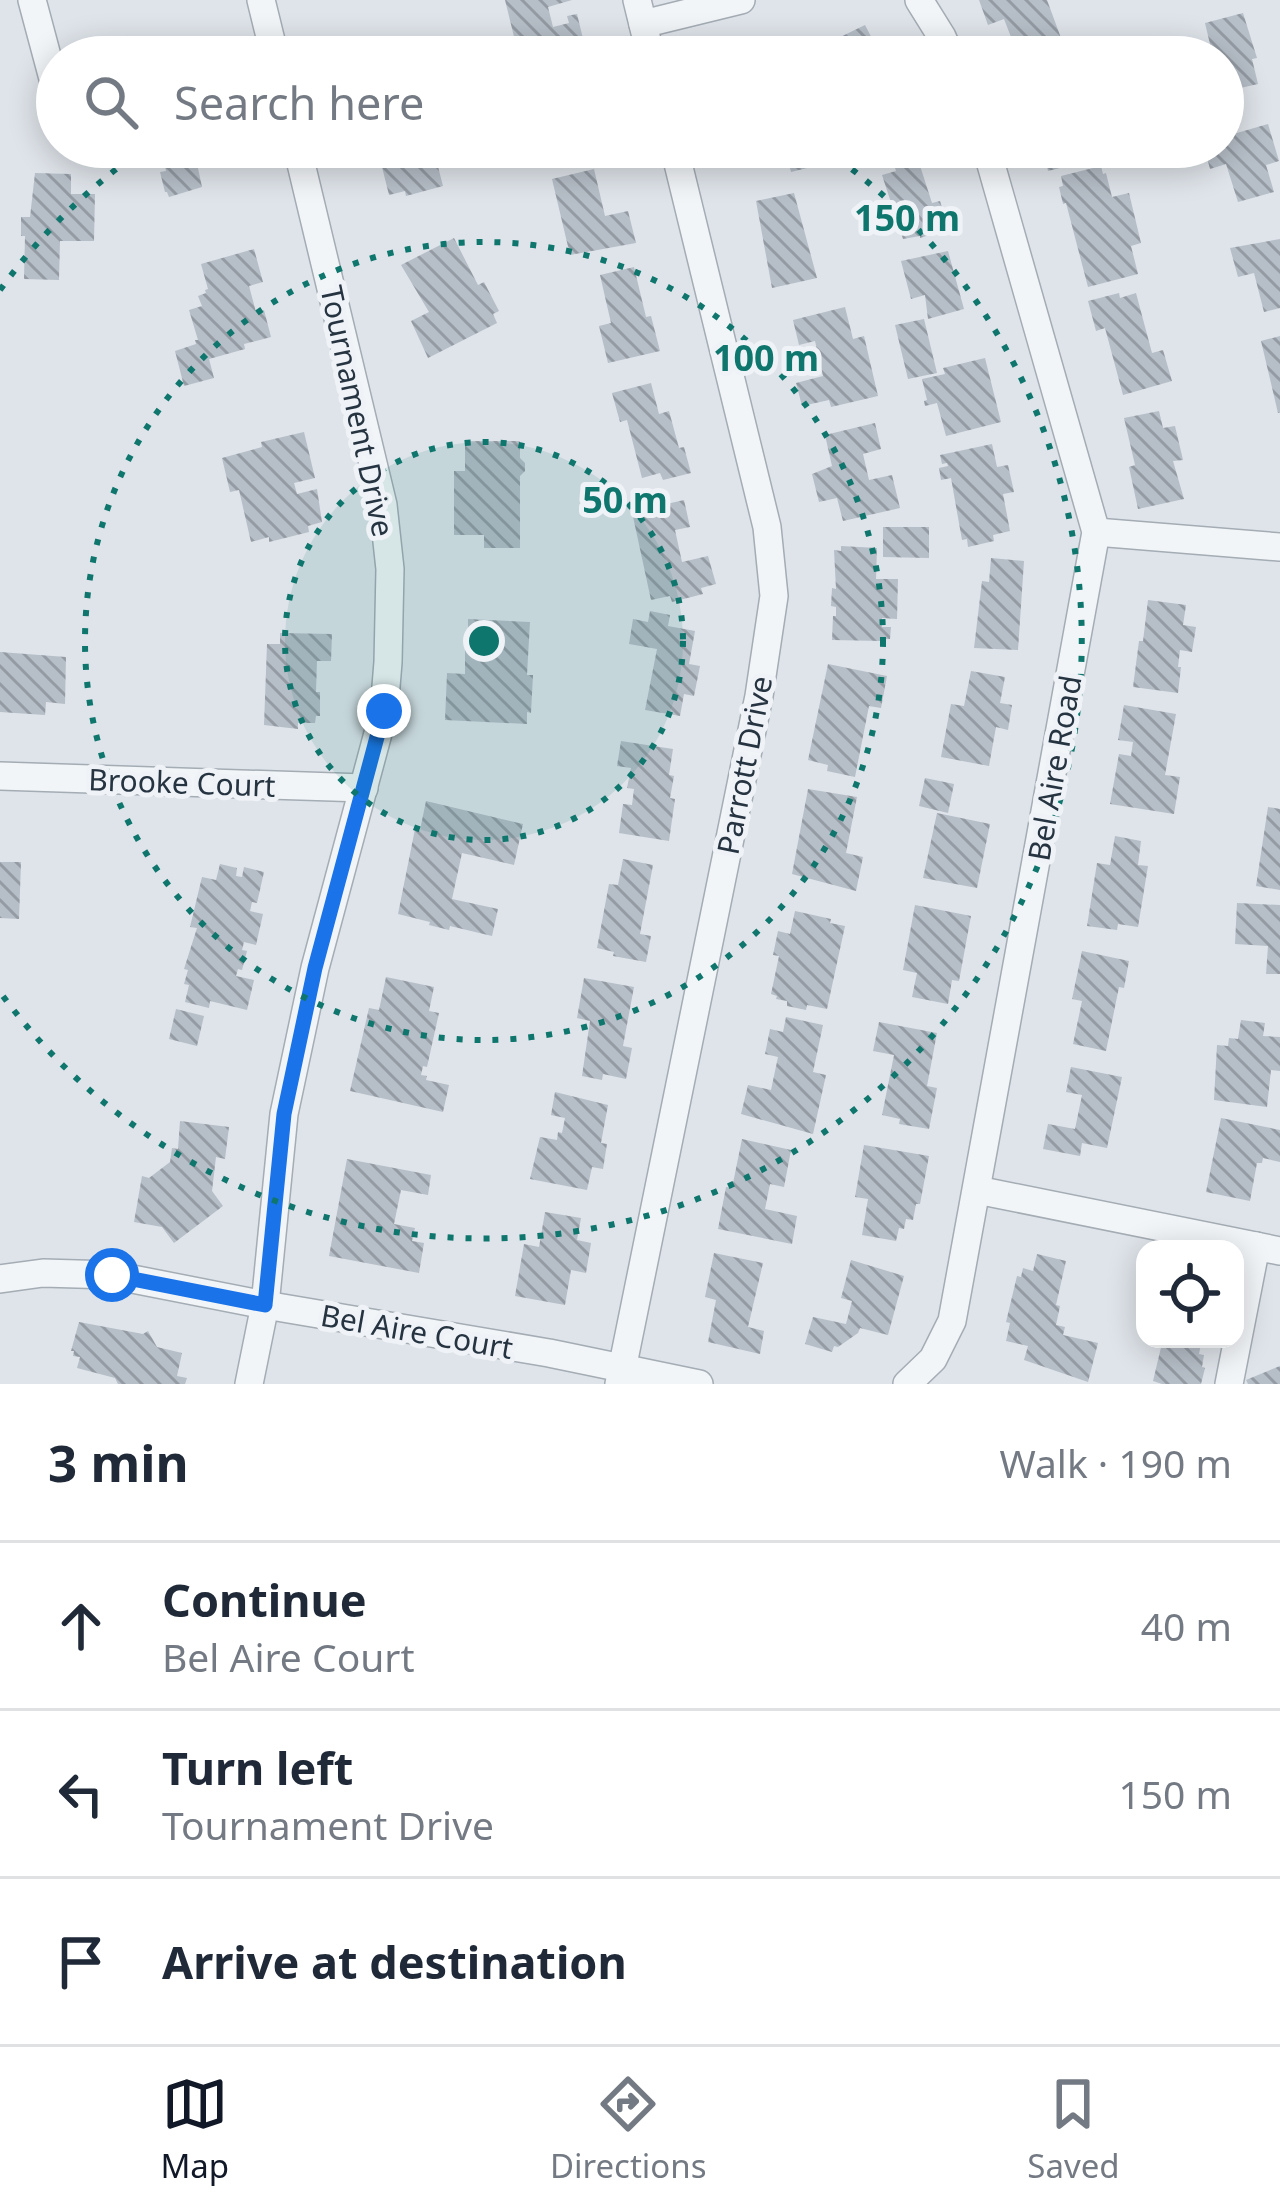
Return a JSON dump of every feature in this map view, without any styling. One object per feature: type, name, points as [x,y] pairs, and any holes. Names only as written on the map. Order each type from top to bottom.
[{"type":"street","points":[[32,0],[42,36]]},
{"type":"street","points":[[261,0],[270,36]]},
{"type":"street","points":[[640,12],[741,0]]},
{"type":"street","points":[[919,0],[942,36]]},
{"type":"street","name":"Tournament Drive","points":[[249,1384],[265,1305],[284,1114],[315,968],[384,711],[390,569],[383,505],[302,168]]},
{"type":"street","name":"Parrott Drive","points":[[620,1377],[759,696],[774,596],[763,509],[679,168]]},
{"type":"street","name":"Bel Aire Road","points":[[907,1384],[933,1359],[952,1321],[1096,532],[992,168]]},
{"type":"street","points":[[1096,532],[1280,547]]},
{"type":"street","name":"Brooke Court","points":[[0,776],[364,788]]},
{"type":"street","points":[[977,1190],[1268,1248],[1229,1384]]},
{"type":"street","name":"Bel Aire Court","points":[[0,1279],[43,1273],[112,1275],[549,1353],[620,1377]]},
{"type":"street","points":[[620,1377],[699,1384]]},
{"type":"building","points":[[505,0],[572,0],[548,7],[553,27],[569,23],[567,16],[577,14],[582,36],[514,36]]},
{"type":"building","points":[[979,0],[1047,0],[1060,36],[1011,36],[1004,19],[988,25]]},
{"type":"building","points":[[1243,13],[1257,58],[1252,59],[1258,84],[1244,87],[1244,36],[1208,36],[1205,23]]},
{"type":"building","points":[[865,25],[871,36],[842,36]]},
{"type":"building","points":[[1268,124],[1279,161],[1266,165],[1274,192],[1238,202],[1227,168],[1244,168],[1244,131]]},
{"type":"building","points":[[198,168],[202,187],[169,197],[160,172]]},
{"type":"building","points":[[382,168],[438,168],[443,186],[406,196],[405,191],[389,195]]},
{"type":"building","points":[[921,168],[932,203],[940,201],[949,229],[903,239],[882,175]]},
{"type":"building","points":[[1102,168],[1112,197],[1129,193],[1141,243],[1131,246],[1138,274],[1088,287],[1063,204],[1061,176]]},
{"type":"building","points":[[594,169],[605,216],[628,211],[636,243],[570,255],[552,179]]},
{"type":"building","points":[[35,173],[71,174],[71,194],[95,194],[94,241],[60,241],[59,280],[24,279],[21,217],[30,217]]},
{"type":"building","points":[[794,193],[817,278],[772,288],[756,201]]},
{"type":"building","points":[[454,238],[478,285],[484,282],[499,311],[493,314],[497,323],[428,358],[411,321],[429,312],[401,265]]},
{"type":"building","points":[[1280,239],[1280,308],[1264,312],[1254,273],[1238,277],[1230,248]]},
{"type":"building","points":[[254,249],[263,282],[249,286],[256,312],[264,310],[271,337],[209,359],[214,378],[184,386],[175,351],[198,340],[189,310],[202,306],[198,296],[208,289],[201,264]]},
{"type":"building","points":[[948,251],[964,309],[928,319],[925,295],[911,299],[901,261]]},
{"type":"building","points":[[634,267],[660,351],[608,363],[599,326],[611,323],[600,275]]},
{"type":"building","points":[[1119,293],[1120,298],[1136,293],[1152,353],[1163,350],[1172,381],[1123,395],[1105,328],[1096,331],[1088,301]]},
{"type":"building","points":[[845,307],[853,339],[864,336],[878,396],[831,407],[829,400],[802,406],[796,383],[823,376],[815,341],[799,345],[793,320]]},
{"type":"building","points":[[924,319],[937,373],[908,379],[895,325]]},
{"type":"building","points":[[1280,336],[1280,413],[1278,413],[1261,341]]},
{"type":"building","points":[[985,358],[1001,422],[946,436],[937,403],[925,406],[922,379],[945,374],[943,368]]},
{"type":"building","points":[[651,383],[659,414],[669,411],[691,473],[663,480],[660,473],[642,478],[627,420],[620,422],[612,393]]},
{"type":"building","points":[[1159,411],[1163,428],[1175,426],[1183,460],[1173,461],[1184,499],[1138,509],[1129,467],[1135,465],[1124,418]]},
{"type":"building","points":[[875,423],[881,449],[863,454],[869,480],[892,475],[900,508],[843,521],[837,498],[819,502],[812,474],[832,466],[825,435]]},
{"type":"building","points":[[304,432],[315,478],[294,483],[297,494],[317,489],[322,522],[308,526],[309,532],[251,542],[239,490],[230,492],[222,458]]},
{"type":"building","points":[[465,441],[520,441],[525,471],[520,476],[520,548],[484,548],[484,535],[454,535],[454,471],[465,471]]},
{"type":"building","points":[[992,444],[997,467],[1008,465],[1014,492],[1003,494],[1010,531],[993,535],[994,541],[968,547],[967,539],[962,540],[951,478],[941,480],[939,468],[948,466],[942,464],[940,455]]},
{"type":"building","points":[[684,500],[690,527],[675,530],[682,562],[708,556],[716,584],[701,588],[703,594],[672,602],[670,596],[651,600],[632,512]]},
{"type":"building","points":[[883,527],[929,527],[929,558],[883,557]]},
{"type":"building","points":[[841,546],[877,548],[876,579],[898,579],[897,619],[882,618],[882,627],[891,627],[890,639],[832,640],[834,550],[841,551]]},
{"type":"building","points":[[991,558],[1024,561],[1018,650],[974,648],[982,581],[989,582]]},
{"type":"building","points":[[1148,600],[1186,605],[1183,625],[1196,627],[1192,652],[1180,650],[1178,693],[1133,687]]},
{"type":"building","points":[[650,611],[670,615],[668,626],[695,631],[689,664],[700,666],[694,696],[684,694],[680,716],[645,710],[657,649],[629,644],[633,619],[648,622]]},
{"type":"building","points":[[468,619],[530,622],[527,675],[533,675],[527,724],[445,720],[447,673],[465,674]]},
{"type":"building","points":[[280,633],[332,634],[331,661],[317,661],[320,716],[315,723],[298,723],[298,729],[264,725],[267,644],[280,644]]},
{"type":"building","points":[[0,652],[66,657],[65,704],[46,702],[45,715],[0,712]]},
{"type":"building","points":[[828,664],[887,676],[881,708],[869,706],[855,777],[827,771],[828,765],[808,760]]},
{"type":"building","points":[[971,671],[1005,677],[1000,703],[1012,705],[1008,730],[996,727],[989,766],[941,757],[951,704],[964,706]]},
{"type":"building","points":[[1124,705],[1176,714],[1165,775],[1180,777],[1174,814],[1110,804],[1119,754],[1131,756],[1133,742],[1118,740]]},
{"type":"building","points":[[621,741],[673,749],[669,775],[674,776],[670,798],[675,799],[669,841],[619,833],[623,804],[632,805],[634,789],[627,788],[631,768],[617,766]]},
{"type":"building","points":[[925,778],[954,784],[948,813],[919,806]]},
{"type":"building","points":[[808,789],[857,797],[846,853],[863,857],[856,891],[792,874]]},
{"type":"building","points":[[426,801],[523,824],[514,865],[462,853],[452,899],[498,909],[492,936],[450,926],[449,930],[398,914],[415,829],[420,830]]},
{"type":"building","points":[[1268,807],[1280,809],[1280,890],[1256,886]]},
{"type":"building","points":[[937,813],[990,824],[977,888],[923,878]]},
{"type":"building","points":[[1115,836],[1141,841],[1138,865],[1148,866],[1138,927],[1087,926],[1097,863],[1110,865]]},
{"type":"building","points":[[623,859],[653,865],[640,934],[651,936],[646,962],[597,948],[609,884],[618,885]]},
{"type":"building","points":[[0,862],[21,862],[19,919],[0,918]]},
{"type":"building","points":[[220,864],[237,868],[236,876],[242,877],[244,867],[264,872],[257,903],[252,902],[250,911],[263,914],[256,945],[244,942],[242,950],[247,951],[236,976],[254,980],[247,1010],[210,1001],[209,1008],[185,1002],[189,985],[184,984],[188,970],[184,969],[197,928],[190,927],[202,877],[216,880]]},
{"type":"building","points":[[1237,903],[1280,905],[1280,974],[1266,974],[1268,946],[1235,944]]},
{"type":"building","points":[[915,905],[971,916],[959,981],[952,980],[948,1004],[912,997],[917,973],[903,970]]},
{"type":"building","points":[[795,911],[845,926],[827,1009],[787,1006],[787,1001],[771,994],[779,956],[773,955],[778,931],[790,934]]},
{"type":"building","points":[[1082,951],[1129,961],[1106,1051],[1073,1044],[1082,1001],[1072,999]]},
{"type":"building","points":[[386,977],[434,987],[429,1011],[439,1013],[421,1075],[449,1085],[443,1112],[350,1091],[369,1008],[379,1010]]},
{"type":"building","points":[[584,978],[634,987],[623,1046],[632,1048],[626,1079],[582,1076],[590,1021],[577,1018]]},
{"type":"building","points":[[176,1009],[204,1016],[197,1046],[169,1039]]},
{"type":"building","points":[[786,1017],[823,1025],[813,1072],[826,1075],[813,1134],[741,1114],[748,1085],[771,1090],[778,1057],[765,1054],[770,1029],[783,1032]]},
{"type":"building","points":[[1241,1020],[1265,1023],[1263,1036],[1280,1037],[1280,1071],[1271,1070],[1267,1107],[1214,1100],[1217,1045],[1228,1046],[1229,1038],[1238,1039]]},
{"type":"building","points":[[879,1022],[937,1033],[927,1086],[937,1088],[929,1129],[899,1124],[900,1119],[882,1115],[894,1055],[873,1051]]},
{"type":"building","points":[[1071,1067],[1122,1077],[1107,1148],[1082,1143],[1080,1156],[1043,1149],[1048,1124],[1075,1129],[1082,1095],[1066,1092]]},
{"type":"building","points":[[555,1092],[608,1105],[601,1143],[607,1144],[603,1169],[592,1167],[587,1190],[530,1179],[540,1137],[557,1140],[558,1132],[562,1133],[565,1118],[551,1115]]},
{"type":"building","points":[[1221,1118],[1280,1130],[1280,1162],[1263,1158],[1257,1163],[1250,1201],[1206,1192]]},
{"type":"building","points":[[180,1121],[229,1127],[225,1159],[216,1157],[212,1191],[223,1206],[174,1243],[162,1227],[134,1222],[142,1176],[149,1178],[170,1162],[172,1148],[178,1149]]},
{"type":"building","points":[[742,1139],[791,1150],[784,1187],[770,1184],[765,1209],[797,1216],[792,1244],[718,1229]]},
{"type":"building","points":[[864,1145],[929,1156],[920,1204],[916,1204],[913,1220],[906,1219],[904,1229],[899,1228],[896,1241],[862,1235],[868,1199],[855,1197]]},
{"type":"building","points":[[347,1159],[431,1175],[428,1195],[401,1190],[394,1224],[415,1228],[412,1241],[424,1243],[419,1273],[329,1256]]},
{"type":"building","points":[[545,1212],[581,1218],[577,1240],[591,1243],[586,1273],[571,1270],[565,1305],[515,1296],[524,1244],[539,1247]]},
{"type":"building","points":[[714,1253],[763,1263],[748,1327],[764,1331],[760,1354],[708,1342],[716,1300],[705,1297]]},
{"type":"building","points":[[1037,1254],[1066,1261],[1056,1325],[1065,1327],[1063,1335],[1098,1343],[1088,1382],[1024,1360],[1028,1346],[1006,1341],[1017,1276],[1021,1277],[1023,1268],[1033,1271]]},
{"type":"building","points":[[851,1260],[904,1276],[888,1335],[860,1328],[832,1352],[805,1344],[813,1317],[846,1324],[852,1301],[841,1298]]},
{"type":"building","points":[[79,1322],[143,1334],[148,1331],[157,1347],[182,1353],[177,1376],[187,1378],[185,1384],[118,1384],[115,1378],[77,1368],[80,1357],[71,1351]]},
{"type":"building","points":[[1161,1348],[1200,1348],[1205,1368],[1201,1384],[1153,1381]]},
{"type":"building","points":[[1280,1366],[1280,1384],[1248,1384],[1246,1380]]},
{"type":"route","points":[[112,1275],[265,1305],[284,1114],[315,968],[384,711]]}]
